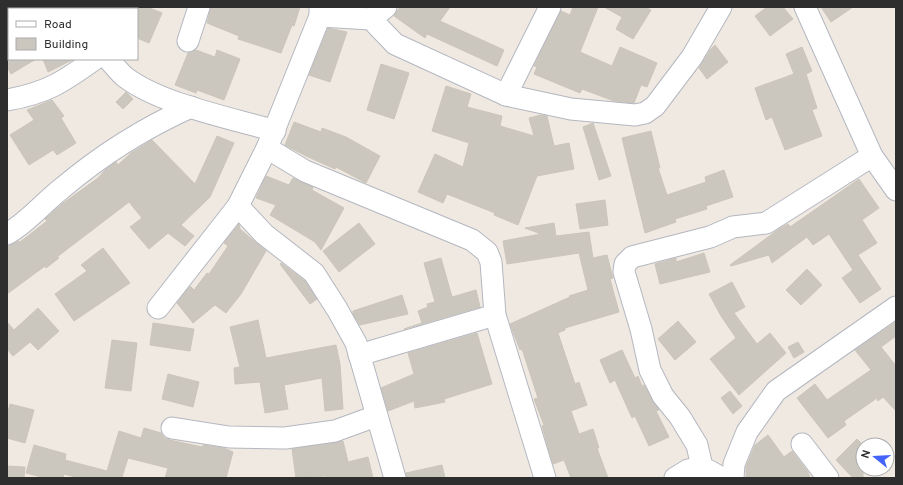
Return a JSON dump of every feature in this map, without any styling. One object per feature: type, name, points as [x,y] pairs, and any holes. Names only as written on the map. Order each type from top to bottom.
[{"type":"street","points":[[188,41],[199,7]]},
{"type":"street","points":[[506,95],[550,7]]},
{"type":"street","points":[[158,308],[238,206],[271,139],[320,11],[378,13],[395,44],[506,95],[571,109],[635,115],[645,113],[655,106],[692,57],[721,7]]},
{"type":"street","points":[[805,7],[872,156],[896,190]]},
{"type":"street","points":[[7,100],[32,96],[61,83],[94,60]]},
{"type":"street","points":[[109,60],[125,77],[155,94],[271,139],[305,171],[472,240],[487,252],[491,262],[495,315],[545,478]]},
{"type":"street","points":[[7,234],[22,225],[61,189],[111,151],[162,120],[191,107]]},
{"type":"street","points":[[702,467],[697,445],[680,417],[663,396],[650,370],[641,328],[624,272],[625,264],[632,257],[710,237],[733,227],[766,223],[872,156]]},
{"type":"street","points":[[238,206],[264,234],[314,273],[337,309],[356,343],[395,478]]},
{"type":"street","points":[[733,478],[734,464],[748,432],[776,391],[896,306]]},
{"type":"street","points":[[359,355],[495,315]]},
{"type":"street","points":[[172,428],[229,437],[285,438],[335,431],[376,416]]},
{"type":"street","points":[[802,444],[828,478]]},
{"type":"street","points":[[675,478],[688,470],[702,467],[722,478]]},
{"type":"building","points":[[147,7],[162,13],[149,43],[138,38],[137,8]]},
{"type":"building","points":[[211,7],[300,7],[294,26],[292,25],[281,53],[238,39],[239,36],[207,23]]},
{"type":"building","points":[[400,7],[450,7],[440,21],[504,50],[497,66],[427,34],[425,38],[394,16]]},
{"type":"building","points":[[573,7],[598,7],[580,52],[612,66],[620,47],[657,63],[647,87],[641,85],[634,103],[614,101],[582,89],[580,93],[534,74],[537,67],[534,66],[561,11],[570,15]]},
{"type":"building","points":[[604,7],[645,7],[651,10],[633,39],[616,29],[622,17]]},
{"type":"building","points":[[767,7],[783,7],[793,19],[770,36],[755,16]]},
{"type":"building","points":[[821,7],[853,7],[831,22]]},
{"type":"building","points":[[328,28],[347,32],[330,82],[309,75]]},
{"type":"building","points":[[715,45],[728,62],[707,79],[699,68]]},
{"type":"building","points":[[802,47],[812,71],[806,74],[817,108],[812,110],[822,136],[785,150],[772,117],[766,120],[755,88],[794,74],[786,54]]},
{"type":"building","points":[[196,50],[215,57],[217,50],[240,59],[224,100],[197,90],[196,93],[175,85],[188,53]]},
{"type":"building","points":[[7,59],[34,60],[11,74],[7,67]]},
{"type":"building","points":[[43,60],[72,60],[48,72]]},
{"type":"building","points":[[381,64],[409,73],[394,119],[367,110]]},
{"type":"building","points":[[446,86],[471,94],[467,107],[502,116],[500,126],[534,136],[529,118],[541,115],[547,116],[554,146],[569,143],[574,169],[537,176],[518,225],[494,215],[495,213],[447,194],[443,203],[418,192],[435,154],[463,167],[469,143],[432,131]]},
{"type":"building","points":[[126,92],[133,99],[123,109],[116,102]]},
{"type":"building","points":[[52,100],[64,116],[61,118],[76,143],[57,155],[53,150],[29,165],[10,135],[34,120],[27,110]]},
{"type":"building","points":[[294,122],[321,132],[322,128],[346,137],[380,156],[366,183],[336,167],[335,169],[285,145]]},
{"type":"building","points":[[593,123],[611,176],[599,180],[583,127]]},
{"type":"building","points":[[651,131],[660,168],[658,168],[667,195],[706,182],[705,177],[724,170],[733,197],[706,206],[707,209],[675,219],[676,222],[645,233],[622,138]]},
{"type":"building","points":[[217,136],[234,143],[210,197],[181,225],[194,236],[185,246],[168,233],[149,249],[130,227],[142,218],[129,202],[57,257],[59,258],[46,268],[45,266],[7,294],[7,247],[19,241],[20,242],[47,221],[45,219],[62,204],[98,178],[106,169],[116,162],[118,165],[131,153],[152,140],[195,184]]},
{"type":"building","points":[[266,176],[289,185],[293,178],[313,187],[312,190],[344,208],[321,250],[315,242],[270,215],[276,205],[256,198]]},
{"type":"building","points":[[859,179],[879,208],[862,220],[877,243],[858,255],[881,289],[860,303],[842,278],[853,270],[829,234],[813,245],[807,237],[772,263],[769,255],[731,266],[730,265],[779,229],[788,224],[790,227]]},
{"type":"building","points":[[605,200],[608,225],[580,229],[576,204]]},
{"type":"building","points":[[359,223],[375,244],[339,272],[323,251]]},
{"type":"building","points":[[554,223],[556,236],[589,232],[593,258],[607,255],[613,278],[610,279],[619,312],[565,328],[565,330],[558,333],[575,384],[579,382],[587,405],[571,411],[579,434],[593,429],[599,448],[597,448],[608,478],[571,478],[564,460],[553,464],[542,426],[544,425],[534,399],[538,398],[522,349],[520,350],[510,324],[570,297],[569,296],[588,290],[579,253],[507,264],[503,241],[541,234],[525,228]]},
{"type":"building","points":[[239,224],[240,229],[266,251],[241,294],[226,313],[215,305],[193,323],[177,303],[190,286],[194,290],[207,273],[209,274],[228,246],[224,243]]},
{"type":"building","points":[[103,248],[130,283],[74,321],[55,294],[87,271],[81,265]]},
{"type":"building","points":[[704,253],[710,272],[660,284],[655,264],[676,258],[676,262]]},
{"type":"building","points":[[441,258],[452,297],[476,290],[480,307],[404,329],[422,323],[418,311],[428,307],[427,304],[435,302],[424,263]]},
{"type":"building","points":[[281,263],[305,281],[317,299],[310,304],[280,264]]},
{"type":"building","points":[[807,269],[822,285],[801,305],[786,290]]},
{"type":"building","points":[[732,282],[745,307],[734,313],[757,344],[770,333],[786,353],[739,395],[710,359],[736,338],[721,316],[709,294]]},
{"type":"building","points":[[402,295],[408,314],[360,325],[353,314],[353,311]]},
{"type":"building","points":[[38,308],[59,331],[38,350],[30,342],[13,356],[7,349],[7,322],[14,330]]},
{"type":"building","points":[[258,320],[266,358],[336,345],[340,364],[343,409],[325,411],[322,378],[284,385],[288,409],[265,413],[260,382],[235,384],[234,368],[240,367],[230,327]]},
{"type":"building","points":[[678,321],[696,342],[675,360],[658,339]]},
{"type":"building","points":[[896,322],[896,336],[881,347],[896,366],[896,411],[883,397],[878,401],[877,398],[844,421],[846,425],[828,438],[797,398],[815,384],[827,400],[871,370],[855,350]]},
{"type":"building","points":[[153,323],[194,329],[190,351],[150,345]]},
{"type":"building","points":[[477,333],[492,384],[444,399],[445,402],[415,408],[414,401],[388,411],[381,388],[414,374],[408,353]]},
{"type":"building","points":[[112,340],[137,343],[131,391],[105,388]]},
{"type":"building","points":[[798,342],[804,352],[794,358],[788,347]]},
{"type":"building","points":[[622,350],[635,378],[638,376],[642,386],[644,385],[659,410],[656,411],[669,437],[649,446],[635,416],[632,418],[615,380],[610,383],[600,360]]},
{"type":"building","points":[[168,374],[199,382],[193,407],[162,399]]},
{"type":"building","points":[[730,391],[742,406],[733,414],[721,398]]},
{"type":"building","points":[[10,404],[34,410],[25,443],[7,438],[7,415]]},
{"type":"building","points":[[144,428],[161,433],[164,438],[170,440],[202,447],[203,445],[224,448],[233,452],[226,478],[165,478],[168,468],[128,458],[122,477],[118,476],[118,478],[79,478],[64,474],[63,478],[45,478],[26,473],[34,445],[66,454],[65,460],[107,471],[119,431],[141,438]]},
{"type":"building","points":[[768,435],[784,457],[792,451],[808,472],[810,478],[746,478],[746,467],[755,445]]},
{"type":"building","points":[[343,441],[348,462],[368,457],[373,478],[326,478],[326,476],[296,478],[292,449]]},
{"type":"building","points":[[855,441],[855,477],[863,478],[853,478],[836,460]]},
{"type":"building","points":[[442,465],[445,478],[407,478],[406,473]]},
{"type":"building","points":[[7,466],[25,467],[24,478],[7,478]]}]
